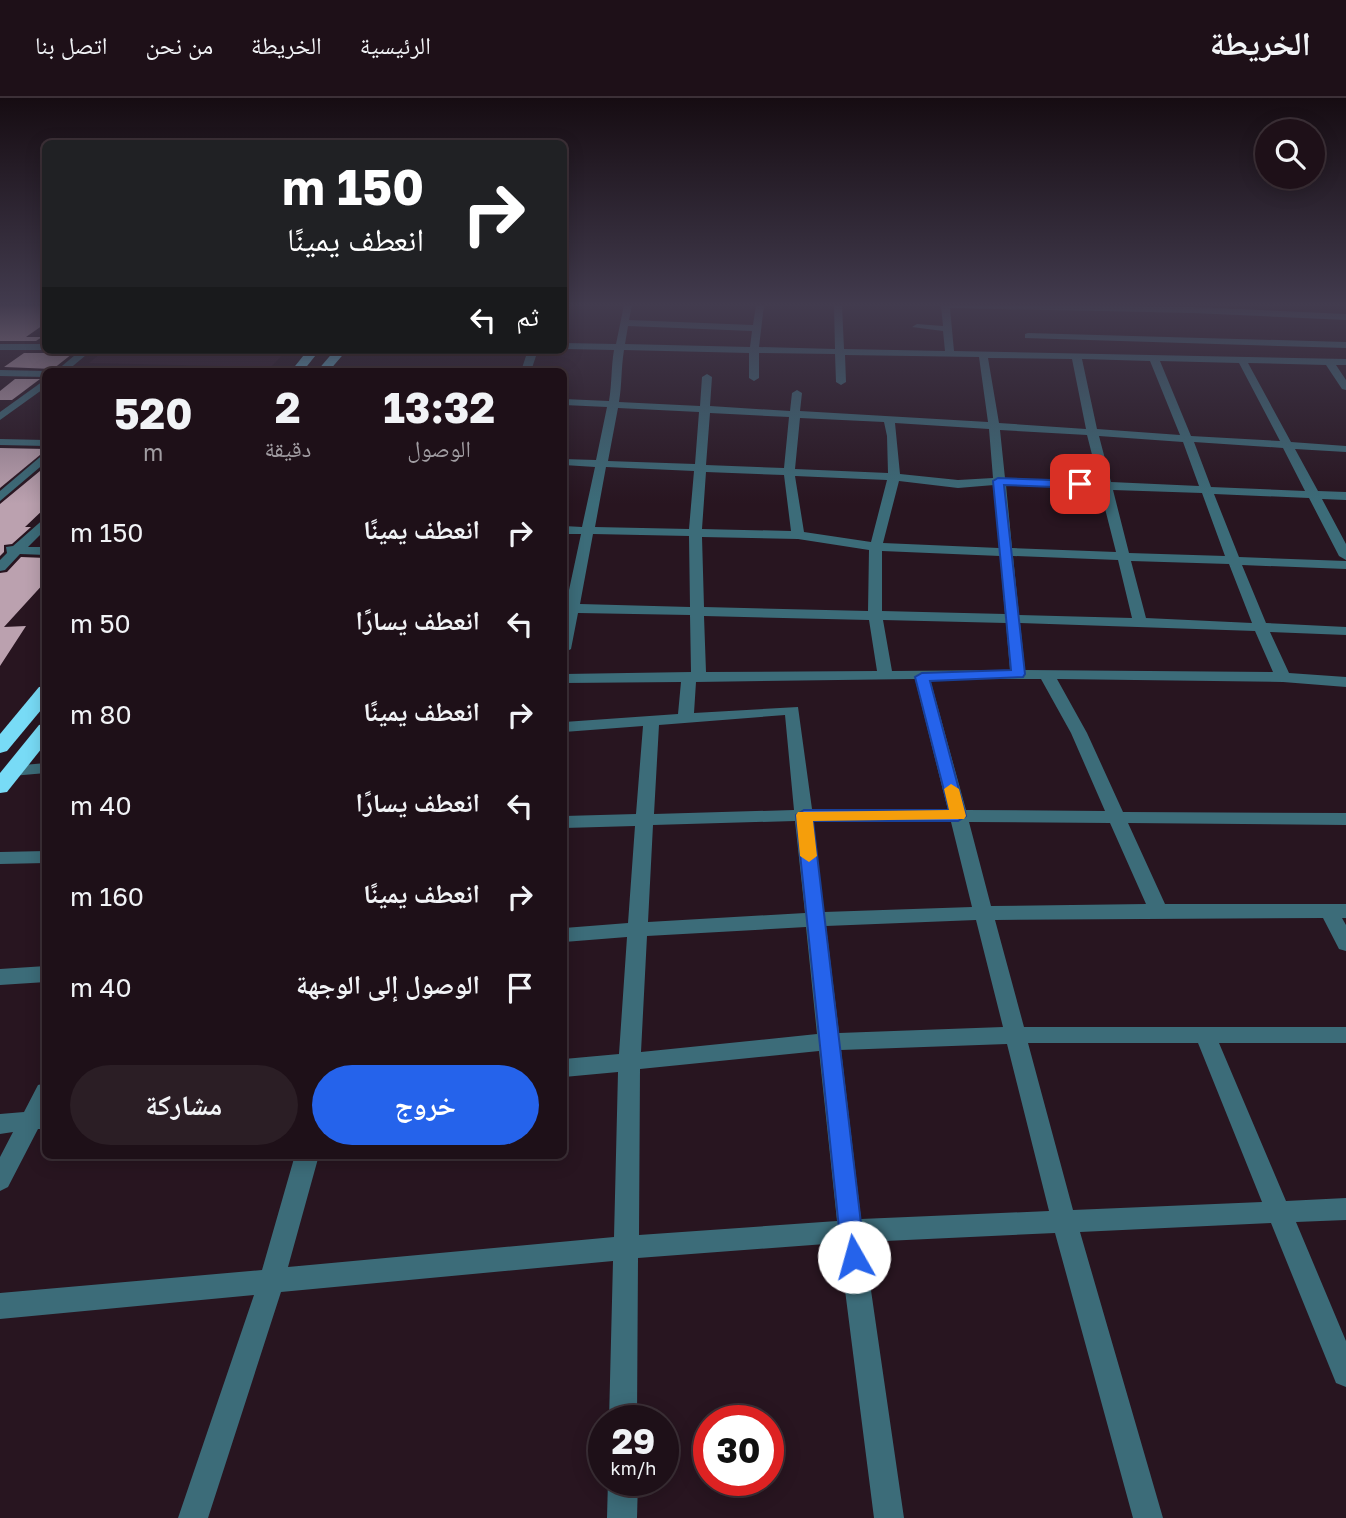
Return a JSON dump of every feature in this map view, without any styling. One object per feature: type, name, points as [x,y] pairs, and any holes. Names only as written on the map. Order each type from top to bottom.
[{"type":"highway","points":[[0,747],[42,696]]},
{"type":"highway","points":[[6,779],[42,734]]},
{"type":"street","points":[[618,371],[601,462],[567,608],[1140,622],[1346,631]]},
{"type":"street","points":[[754,371],[754,379]]},
{"type":"street","points":[[841,371],[841,383]]},
{"type":"street","points":[[986,371],[994,426],[1018,674]]},
{"type":"street","points":[[1079,371],[1140,622]]},
{"type":"street","points":[[1160,371],[1189,439],[1204,490],[1260,628],[1283,677]]},
{"type":"street","points":[[1248,371],[1346,556]]},
{"type":"street","points":[[1335,371],[1346,387]]},
{"type":"street","points":[[0,373],[42,374]]},
{"type":"street","points":[[686,717],[694,678],[698,611],[695,533],[707,377]]},
{"type":"street","points":[[0,417],[42,386]]},
{"type":"street","points":[[797,393],[789,472],[798,535]]},
{"type":"street","points":[[567,402],[889,419],[1346,449]]},
{"type":"street","points":[[0,403],[18,403]]},
{"type":"street","points":[[885,676],[875,615],[876,547],[894,477],[893,436],[889,419]]},
{"type":"street","points":[[0,442],[42,443]]},
{"type":"street","points":[[0,497],[42,459]]},
{"type":"street","points":[[567,462],[894,477],[958,484],[998,481],[1346,496]]},
{"type":"street","points":[[0,567],[42,525]]},
{"type":"street","points":[[567,530],[798,535],[876,547],[1346,565]]},
{"type":"street","points":[[0,550],[42,551]]},
{"type":"street","points":[[567,678],[922,677],[1018,674],[1283,677],[1346,682]]},
{"type":"street","points":[[1047,675],[1079,733],[1158,910]]},
{"type":"street","points":[[922,677],[1015,1035],[1148,1518]]},
{"type":"street","points":[[567,727],[792,710],[850,1231],[889,1518]]},
{"type":"street","points":[[623,1405],[629,1062],[651,720]]},
{"type":"street","points":[[6,779],[42,769]]},
{"type":"street","points":[[567,822],[804,815],[1346,819]]},
{"type":"street","points":[[0,858],[42,857]]},
{"type":"street","points":[[567,935],[816,919],[1158,910],[1337,911],[1346,944]]},
{"type":"street","points":[[0,977],[42,974]]},
{"type":"street","points":[[567,1068],[828,1042],[1015,1035],[1346,1035]]},
{"type":"street","points":[[1205,1035],[1346,1373]]},
{"type":"street","points":[[0,1124],[37,1120]]},
{"type":"street","points":[[0,1180],[37,1120]]},
{"type":"street","points":[[193,1518],[271,1282],[306,1159]]},
{"type":"street","points":[[0,1306],[624,1248],[850,1231],[1346,1209]]},
{"type":"street","points":[[622,1518],[623,1496]]},
{"type":"building","points":[[15,379],[40,379],[12,400],[0,400],[0,391]]},
{"type":"building","points":[[0,448],[42,449],[42,453],[0,488]]},
{"type":"building","points":[[42,469],[42,511],[25,527],[31,527],[12,544],[4,545],[4,552],[0,556],[0,504]]},
{"type":"building","points":[[21,557],[42,558],[42,585],[4,627],[26,626],[0,666],[0,573],[7,572]]},
{"type":"slow traffic","points":[[809,856],[804,815],[958,816],[951,789]]},
{"type":"route","points":[[854,1257],[804,815],[958,816],[922,677],[1018,674],[998,481],[1080,484]]}]
